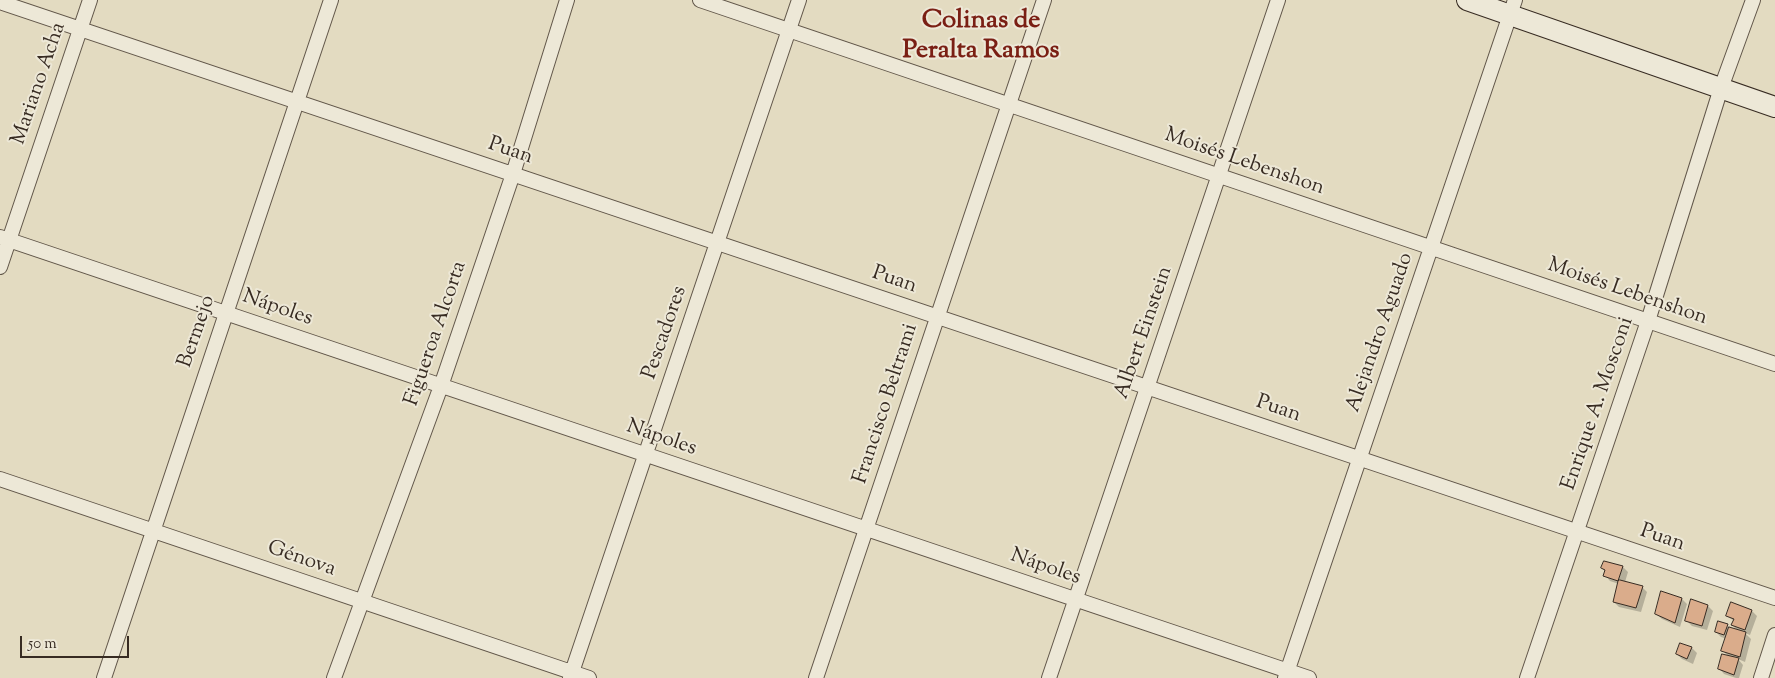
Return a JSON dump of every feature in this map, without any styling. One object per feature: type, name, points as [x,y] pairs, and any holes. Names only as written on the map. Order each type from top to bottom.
[{"type":"main road","points":[[1467,0],[1513,7],[1775,107]]},
{"type":"street","name":"Mariano Acha","points":[[0,267],[5,239],[90,0]]},
{"type":"street","name":"Bermejo","points":[[104,678],[331,0]]},
{"type":"street","name":"Figueroa Alcorta","points":[[334,678],[441,386],[513,174],[567,0]]},
{"type":"street","name":"Moisés Lebenshon","points":[[700,0],[1775,364]]},
{"type":"street","name":"Pescadores","points":[[571,675],[799,0]]},
{"type":"street","name":"Francisco Beltrami","points":[[816,678],[1044,0]]},
{"type":"street","name":"Albert Einstein","points":[[1049,678],[1278,0]]},
{"type":"street","name":"Enrique A. Mosconi","points":[[1528,678],[1648,321],[1722,88],[1753,0]]},
{"type":"street","name":"Puan","points":[[0,2],[1775,598]]},
{"type":"street","name":"Alejandro Aguado","points":[[1286,674],[1513,7]]},
{"type":"street","name":"Nápoles","points":[[5,239],[1076,599],[1286,674],[1309,678]]},
{"type":"street","name":"Génova","points":[[0,479],[362,601],[571,675],[589,678]]},
{"type":"street","points":[[1760,678],[1775,635]]},
{"type":"building","points":[[1604,561],[1623,566],[1618,581],[1603,576],[1605,570],[1601,568]]},
{"type":"building","points":[[1618,581],[1643,586],[1636,608],[1613,602]]},
{"type":"building","points":[[1661,591],[1682,598],[1675,623],[1655,614]]},
{"type":"building","points":[[1691,599],[1708,605],[1702,626],[1685,621]]},
{"type":"building","points":[[1731,602],[1752,610],[1745,630],[1731,625],[1734,619],[1726,616]]},
{"type":"building","points":[[1718,621],[1728,624],[1724,635],[1715,632]]},
{"type":"building","points":[[1729,627],[1746,632],[1740,657],[1721,651]]},
{"type":"building","points":[[1680,643],[1692,647],[1687,659],[1676,654]]},
{"type":"building","points":[[1722,654],[1739,658],[1734,675],[1718,669]]},
{"type":"district","name":"Colinas de Peralta Ramos","points":[[981,38]]}]
